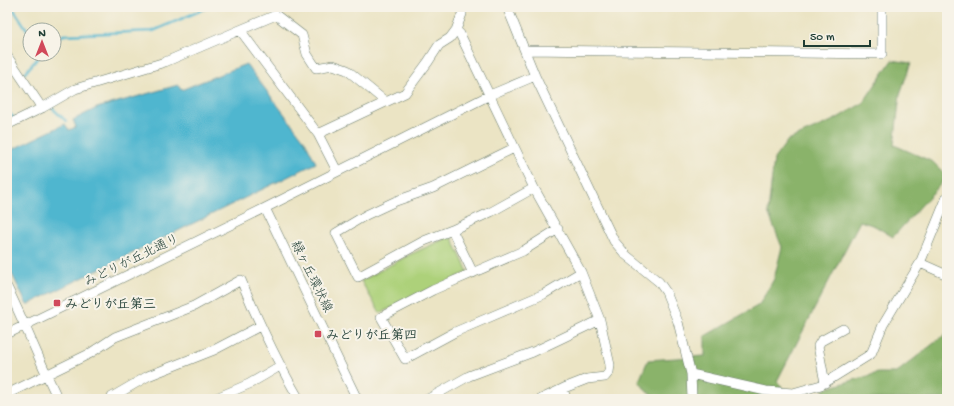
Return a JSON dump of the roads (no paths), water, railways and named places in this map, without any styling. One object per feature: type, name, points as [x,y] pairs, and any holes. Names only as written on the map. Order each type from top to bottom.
[{"type":"street","points":[[318,134],[405,93],[439,45],[450,38],[456,30],[462,14],[462,7]]},
{"type":"street","points":[[507,7],[536,76],[614,241],[626,255],[659,282],[666,292],[678,322],[691,374],[692,399]]},
{"type":"street","points":[[525,50],[882,54],[882,7]]},
{"type":"street","points":[[7,125],[42,108],[75,89],[165,62],[276,15],[302,35],[307,54],[316,68],[333,65],[347,70],[386,102]]},
{"type":"street","points":[[240,30],[318,134],[337,171]]},
{"type":"street","points":[[456,30],[460,34],[534,188],[581,272],[600,320],[610,365],[609,372],[605,377],[587,379],[541,399]]},
{"type":"street","points":[[7,56],[42,108]]},
{"type":"street","name":"みどりが丘北通り","points":[[7,334],[266,208],[490,95],[536,76]]},
{"type":"street","points":[[514,148],[433,188],[396,201],[366,215],[336,233],[358,277],[424,241],[491,212],[534,188]]},
{"type":"street","points":[[691,374],[766,391],[793,393],[821,385],[871,354],[883,325],[920,263],[947,196]]},
{"type":"street","name":"緑ヶ丘環状線","points":[[266,208],[357,399]]},
{"type":"street","points":[[558,229],[524,251],[433,290],[381,317],[405,359],[455,332],[544,294],[581,272]]},
{"type":"street","points":[[452,230],[473,273]]},
{"type":"street","points":[[920,263],[947,275]]},
{"type":"street","points":[[7,394],[89,354],[115,337],[194,306],[241,280],[260,326],[280,366],[299,399]]},
{"type":"street","points":[[7,287],[26,325],[46,375],[58,399]]},
{"type":"street","points":[[428,399],[469,376],[533,352],[600,320]]},
{"type":"street","points":[[114,399],[112,397],[148,376],[214,350],[260,326]]},
{"type":"street","points":[[825,382],[818,346],[821,341],[843,328]]},
{"type":"street","points":[[214,399],[249,384],[280,366]]},
{"type":"street","points":[[564,388],[565,399]]},
{"type":"water","points":[[246,64],[305,141],[316,163],[27,305],[7,264],[7,152],[65,124],[69,130],[76,127],[73,120],[97,108],[178,85],[181,90]]},
{"type":"waterway","points":[[12,7],[22,22]]},
{"type":"waterway","points":[[62,36],[153,31],[209,7]]},
{"type":"waterway","points":[[25,73],[34,62]]},
{"type":"waterway","points":[[51,107],[66,121]]},
{"type":"waterway","points":[[7,111],[15,119]]},
{"type":"place","name":"みどりが丘第三","points":[[57,303]]},
{"type":"place","name":"みどりが丘第四","points":[[318,334]]}]
